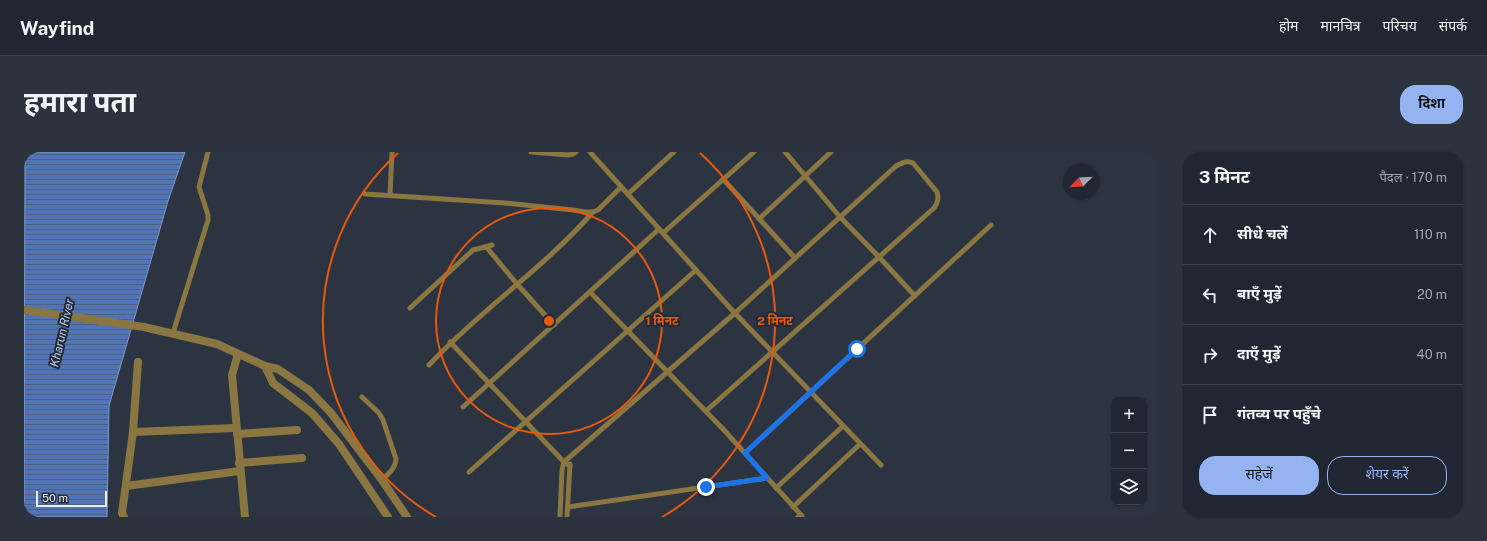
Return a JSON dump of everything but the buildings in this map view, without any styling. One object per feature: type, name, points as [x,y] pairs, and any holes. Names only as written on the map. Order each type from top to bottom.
[{"type":"street","points":[[24,310],[144,326],[217,344],[265,366],[278,369],[309,390],[331,413],[382,480],[407,517]]},
{"type":"street","points":[[238,354],[232,375],[245,517]]},
{"type":"street","points":[[124,517],[122,513],[133,432],[138,362]]},
{"type":"street","points":[[265,366],[274,384],[312,413],[339,444],[388,517]]},
{"type":"street","points":[[321,423],[331,413]]},
{"type":"street","points":[[133,432],[297,430]]},
{"type":"street","points":[[126,486],[302,458]]},
{"type":"lane","points":[[173,333],[208,220],[208,215],[199,187],[208,152]]},
{"type":"lane","points":[[390,195],[392,152]]},
{"type":"lane","points":[[531,152],[568,155],[576,152]]},
{"type":"lane","points":[[628,194],[674,152]]},
{"type":"lane","points":[[463,407],[590,292],[754,152]]},
{"type":"lane","points":[[785,152],[840,217],[880,256],[915,296]]},
{"type":"lane","points":[[758,219],[831,152]]},
{"type":"lane","points":[[592,153],[735,313],[881,465]]},
{"type":"lane","points":[[560,517],[562,470],[564,462],[735,313],[896,166],[903,162],[909,161],[913,163],[937,192],[939,198],[938,203],[706,411]]},
{"type":"lane","points":[[723,179],[795,258]]},
{"type":"lane","points":[[429,365],[450,342],[569,238],[593,212],[604,205],[621,187]]},
{"type":"lane","points":[[365,194],[505,203],[593,212]]},
{"type":"lane","points":[[745,453],[991,225]]},
{"type":"lane","points":[[410,308],[473,250],[492,245]]},
{"type":"lane","points":[[485,247],[554,324]]},
{"type":"lane","points":[[469,472],[696,270]]},
{"type":"lane","points":[[590,292],[745,453],[802,516],[798,517]]},
{"type":"lane","points":[[450,342],[525,422],[564,462],[570,466]]},
{"type":"lane","points":[[362,397],[379,413],[383,420],[396,459],[396,464],[382,480]]},
{"type":"lane","points":[[776,488],[843,426]]},
{"type":"lane","points":[[794,507],[860,444]]},
{"type":"lane","points":[[567,517],[571,457]]},
{"type":"lane","points":[[568,507],[767,478]]},
{"type":"water","name":"Kharun River","points":[[25,152],[185,152],[168,201],[109,406],[107,517],[24,517]]},
{"type":"route","points":[[706,487],[767,478],[745,453],[857,349]]}]
